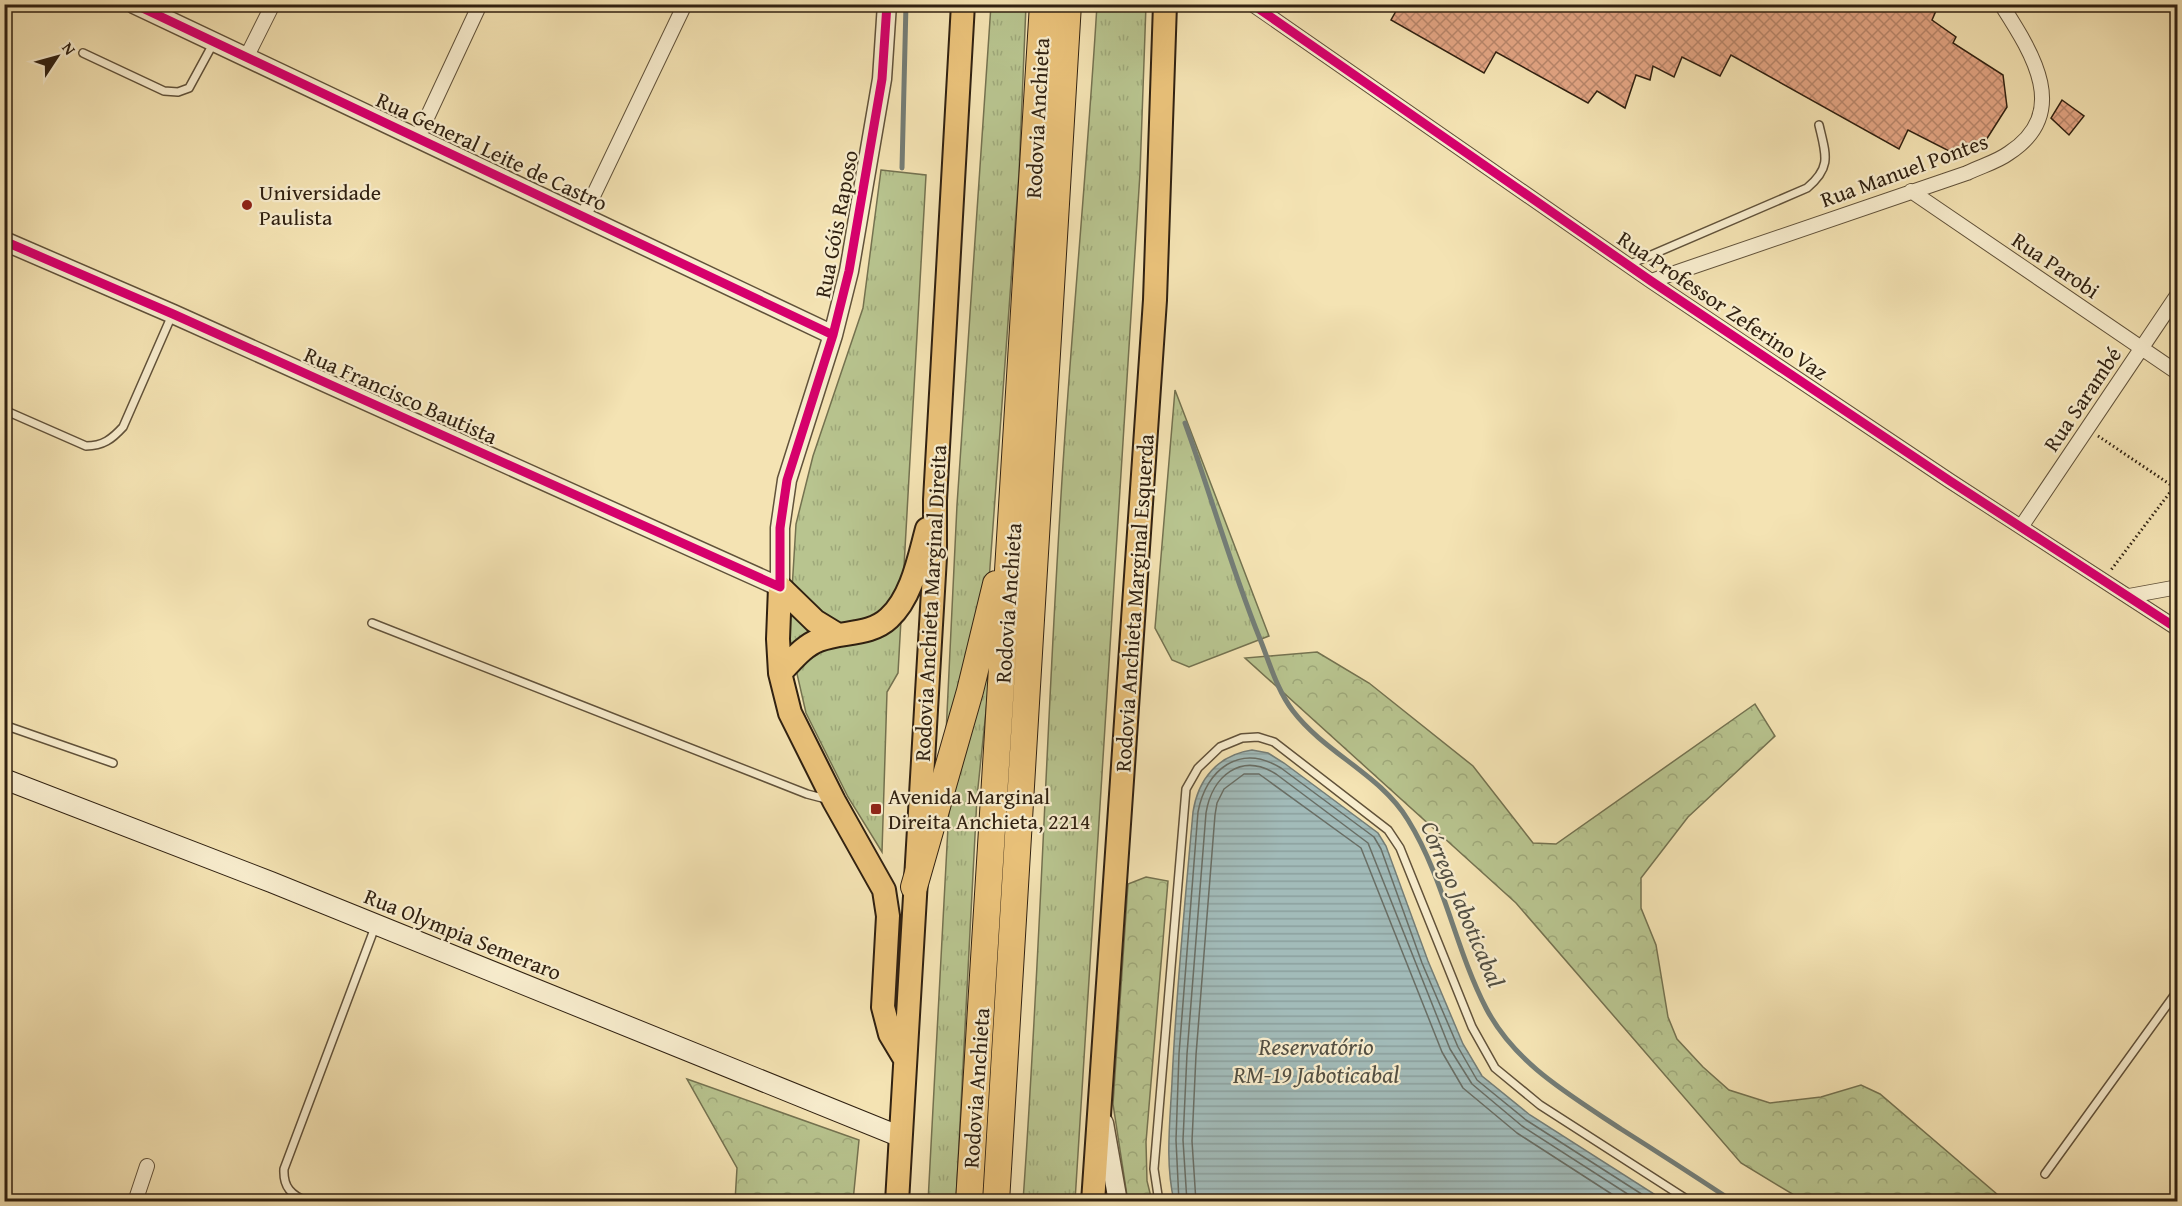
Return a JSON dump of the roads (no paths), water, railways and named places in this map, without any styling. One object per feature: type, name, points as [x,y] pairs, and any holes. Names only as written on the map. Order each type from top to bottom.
[{"type":"highway","name":"Rodovia Anchieta Marginal Direita","points":[[897,1202],[934,568],[935,500],[963,4]]},
{"type":"highway","name":"Rodovia Anchieta","points":[[969,1202],[1015,492],[1043,4]]},
{"type":"highway","name":"Rodovia Anchieta","points":[[996,1202],[1068,4]]},
{"type":"highway","name":"Rodovia Anchieta Marginal Esquerda","points":[[1093,1202],[1155,300],[1165,4]]},
{"type":"highway","points":[[914,887],[983,645],[1015,492]]},
{"type":"highway","points":[[780,673],[807,647],[818,640],[875,627],[889,618],[903,600],[935,500]]},
{"type":"highway","points":[[780,587],[815,621],[838,635]]},
{"type":"highway","points":[[780,587],[778,639],[780,673],[790,713],[834,801],[884,890],[888,916],[883,1007],[890,1034],[905,1059]]},
{"type":"main road","name":"Rua Olympia Semeraro","points":[[4,779],[376,924],[901,1137]]},
{"type":"street","name":"Rua General Leite de Castro","points":[[134,4],[584,215],[833,335]]},
{"type":"street","points":[[247,56],[273,4]]},
{"type":"street","points":[[418,137],[480,4]]},
{"type":"street","points":[[584,215],[685,4]]},
{"type":"street","name":"Rua Góis Raposo","points":[[780,587],[780,528],[787,480],[833,335],[849,270],[882,79],[887,4]]},
{"type":"street","name":"Rua Professor Zeferino Vaz","points":[[1252,4],[1628,265],[2178,629]]},
{"type":"street","name":"Rua Manuel Pontes","points":[[1652,281],[1967,173],[2009,153],[2026,137],[2037,122],[2044,95],[2038,72],[2021,35],[2001,4]]},
{"type":"street","name":"Rua Parobi","points":[[1911,191],[2178,373]]},
{"type":"street","name":"Rua Francisco Bautista","points":[[4,241],[173,314],[780,587]]},
{"type":"street","name":"Rua Sarambé","points":[[2021,527],[2178,294]]},
{"type":"street","points":[[2129,596],[2178,587]]},
{"type":"street","points":[[1100,1096],[1118,1202]]},
{"type":"street","points":[[135,1202],[147,1166]]},
{"type":"lane","points":[[82,53],[164,91],[178,92],[189,88],[214,42]]},
{"type":"lane","points":[[1628,265],[1807,188],[1821,176],[1826,157],[1819,125]]},
{"type":"lane","points":[[4,410],[86,446],[97,446],[110,440],[123,427],[173,314]]},
{"type":"lane","points":[[372,624],[807,794],[834,801]]},
{"type":"lane","points":[[4,725],[114,763]]},
{"type":"lane","points":[[1159,1202],[1155,1169],[1186,789],[1197,768],[1220,747],[1250,737],[1274,742],[1388,830],[1400,848],[1472,1027],[1496,1068],[1540,1106],[1691,1202]]},
{"type":"lane","points":[[308,1202],[291,1193],[283,1181],[284,1169],[376,924]]},
{"type":"lane","points":[[2045,1174],[2178,990]]},
{"type":"water","name":"Reservatório RM-19 Jaboticabal","points":[[1252,750],[1268,753],[1284,763],[1378,833],[1386,846],[1428,961],[1463,1044],[1482,1076],[1530,1115],[1665,1201],[1174,1201],[1171,1187],[1169,1127],[1178,981],[1193,812],[1200,789],[1212,771],[1229,757]]},
{"type":"waterway","name":"Córrego Jaboticabal","points":[[902,168],[906,4]]},
{"type":"waterway","name":"Córrego Jaboticabal","points":[[1185,423],[1240,585],[1282,694],[1306,726],[1383,790],[1408,820],[1431,865],[1475,985],[1498,1028],[1512,1046],[1545,1077],[1734,1202]]},
{"type":"place","name":"Universidade Paulista","points":[[247,205]]},
{"type":"place","name":"Avenida Marginal Direita Anchieta, 2214","points":[[876,809]]}]
